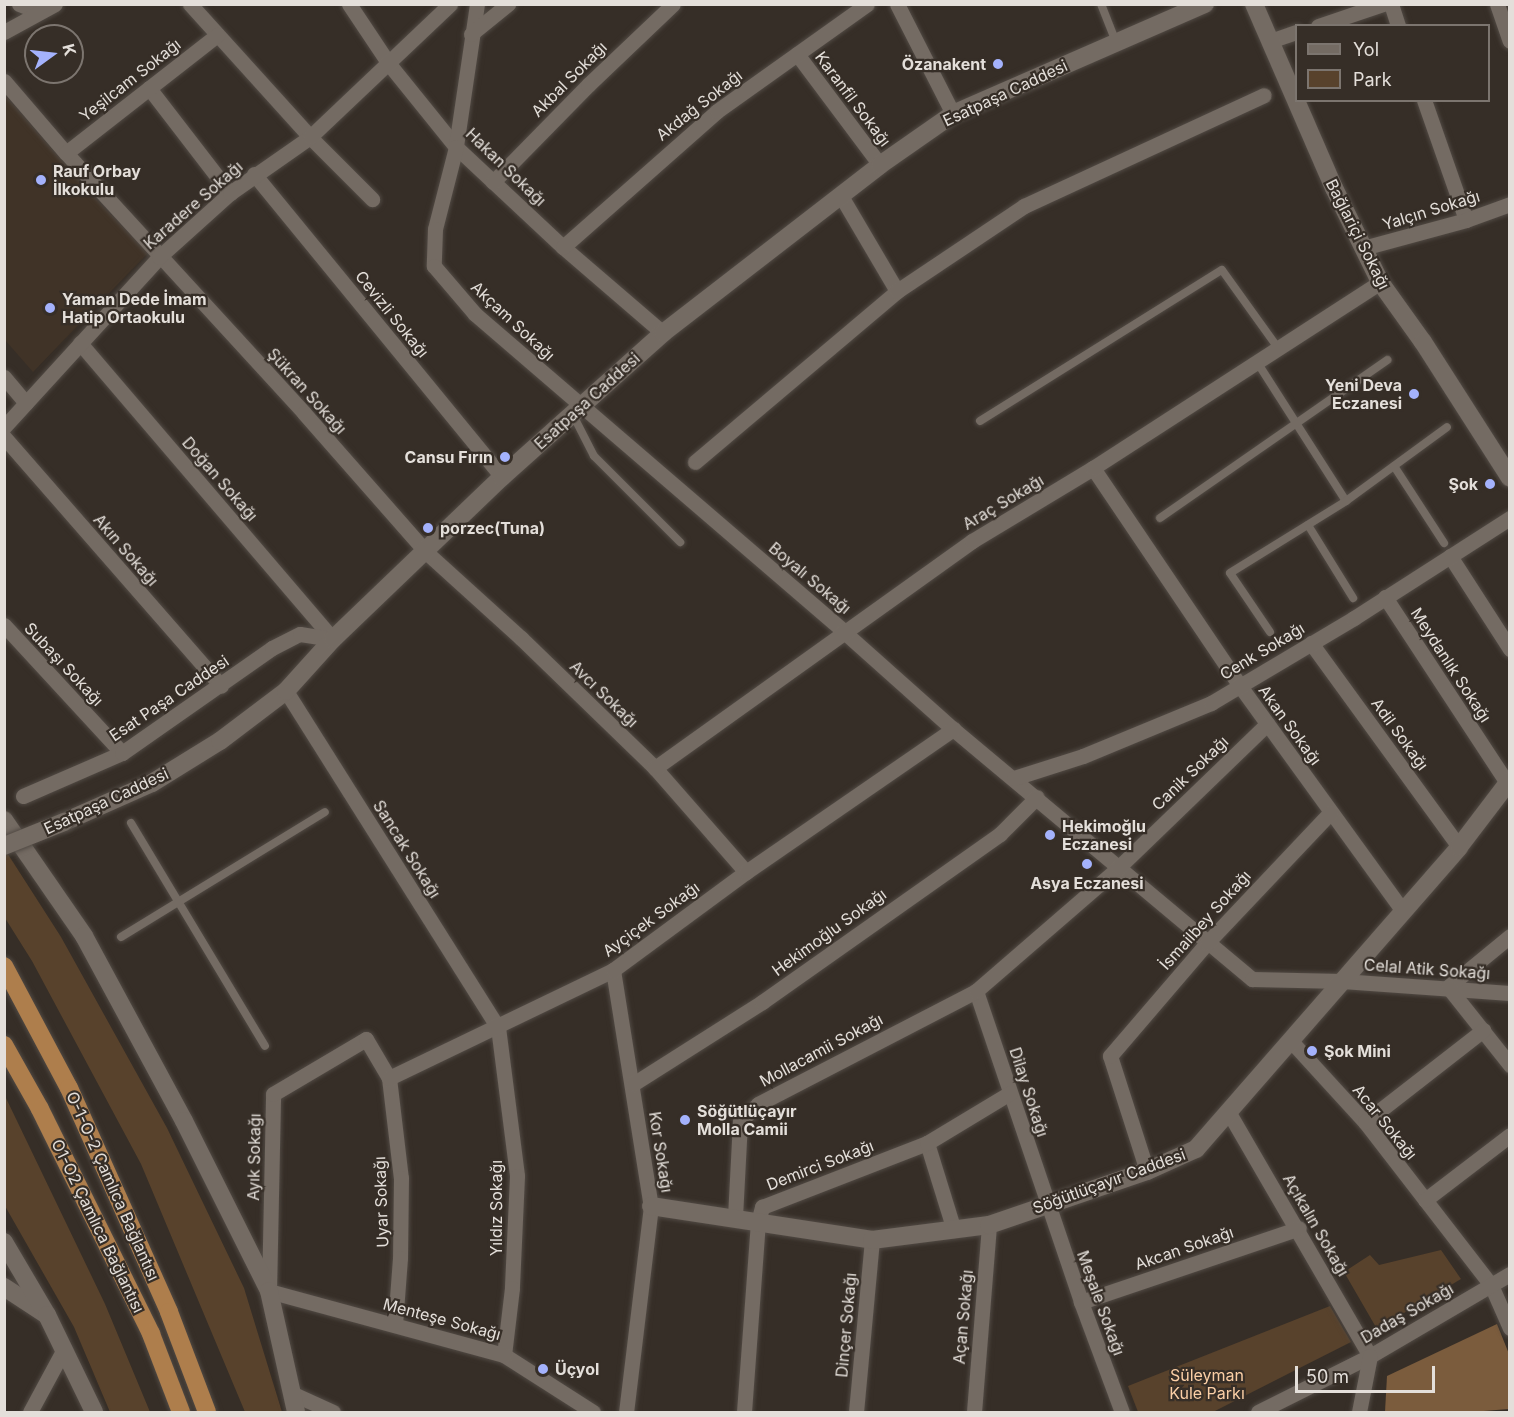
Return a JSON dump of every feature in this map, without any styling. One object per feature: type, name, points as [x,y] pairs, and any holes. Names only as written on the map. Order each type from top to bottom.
[{"type":"highway","name":"O-1-O-2 Çamlıca Bağlantısı","points":[[4,966],[69,1088],[169,1312],[207,1413]]},
{"type":"highway","name":"O1-O2 Çamlıca Bağlantısı","points":[[4,1046],[40,1109],[151,1334],[181,1413]]},
{"type":"street","points":[[19,4],[40,12]]},
{"type":"street","points":[[4,32],[55,4]]},
{"type":"street","points":[[190,4],[310,137],[372,199]]},
{"type":"street","name":"Hakan Sokağı","points":[[349,4],[389,64],[456,147],[563,246],[663,333]]},
{"type":"street","name":"Karadere Sokağı","points":[[6,425],[159,257],[230,193],[254,174],[310,137],[450,4]]},
{"type":"street","name":"Akçam Sokağı","points":[[477,4],[456,147],[435,229],[434,266],[475,315],[577,411]]},
{"type":"street","points":[[471,34],[508,4]]},
{"type":"street","name":"Akbal Sokağı","points":[[493,182],[588,85],[673,4]]},
{"type":"street","name":"Akdağ Sokağı","points":[[563,246],[717,111],[867,4]]},
{"type":"street","points":[[897,4],[952,114]]},
{"type":"street","name":"Esatpaşa Caddesi","points":[[4,846],[152,783],[220,741],[286,691],[333,639],[502,477],[663,333],[880,165],[952,114],[1205,4]]},
{"type":"street","name":"Bağlariçi Sokağı","points":[[1254,4],[1295,97]]},
{"type":"street","points":[[1324,24],[1383,4]]},
{"type":"street","points":[[1390,4],[1397,24]]},
{"type":"street","points":[[1497,4],[1509,41]]},
{"type":"street","points":[[1270,41],[1295,32]]},
{"type":"street","name":"Yeşilcam Sokağı","points":[[66,153],[217,35]]},
{"type":"street","name":"Karanfil Sokağı","points":[[797,54],[880,165]]},
{"type":"street","name":"Şükran Sokağı","points":[[4,81],[159,257],[304,413],[426,552]]},
{"type":"street","points":[[149,88],[230,193]]},
{"type":"street","points":[[695,462],[897,291],[1024,206],[1264,95]]},
{"type":"street","name":"Bağlariçi Sokağı","points":[[1297,102],[1380,282],[1423,342],[1509,478]]},
{"type":"street","points":[[1425,102],[1466,220]]},
{"type":"street","name":"Cevizli Sokağı","points":[[254,174],[502,477]]},
{"type":"street","points":[[841,196],[897,291]]},
{"type":"street","name":"Yalçın Sokağı","points":[[1363,248],[1466,220],[1509,204]]},
{"type":"street","name":"Araç Sokağı","points":[[655,768],[843,631],[972,541],[1093,468],[1380,282]]},
{"type":"street","name":"Doğan Sokağı","points":[[80,342],[333,639]]},
{"type":"street","points":[[4,377],[26,403]]},
{"type":"street","name":"Boyalı Sokağı","points":[[577,411],[843,631],[953,729],[1014,778]]},
{"type":"street","name":"Akın Sokağı","points":[[6,425],[220,686]]},
{"type":"street","name":"Akan Sokağı","points":[[1093,468],[1240,686],[1402,910]]},
{"type":"street","name":"Cenk Sokağı","points":[[1014,778],[1083,756],[1211,703],[1385,597],[1447,549],[1509,518]]},
{"type":"street","points":[[1447,549],[1509,649]]},
{"type":"street","name":"Avcı Sokağı","points":[[426,552],[521,638],[655,768],[746,872]]},
{"type":"street","name":"Meydanlık Sokağı","points":[[1385,597],[1508,782]]},
{"type":"street","name":"Subaşı Sokağı","points":[[4,626],[122,753]]},
{"type":"street","name":"Esat Paşa Caddesi","points":[[23,796],[122,753],[272,648],[300,634],[333,639]]},
{"type":"street","name":"Adil Sokağı","points":[[1311,643],[1459,847]]},
{"type":"street","name":"Sancak Sokağı","points":[[286,691],[498,1027]]},
{"type":"street","name":"Canik Sokağı","points":[[976,991],[1119,867],[1267,724]]},
{"type":"street","name":"Ayçiçek Sokağı","points":[[389,1078],[613,970],[746,872],[953,729]]},
{"type":"street","points":[[1014,778],[1252,979],[1342,981]]},
{"type":"street","name":"Söğütlüçayır Caddesi","points":[[651,1206],[735,1217],[872,1240],[989,1225],[1147,1171],[1196,1149],[1459,847],[1508,782]]},
{"type":"street","name":"Hekimoğlu Sokağı","points":[[633,1084],[762,1002],[1000,834],[1037,797]]},
{"type":"street","name":"İsmailbey Sokağı","points":[[1147,1171],[1110,1056],[1207,943],[1331,812]]},
{"type":"street","points":[[4,820],[84,936],[184,1121],[269,1291],[297,1413]]},
{"type":"street","points":[[1509,936],[1448,987],[1509,1065]]},
{"type":"street","name":"Kor Sokağı","points":[[613,970],[651,1206],[626,1413]]},
{"type":"street","name":"Celal Atik Sokağı","points":[[1342,981],[1509,993]]},
{"type":"street","name":"Dilay Sokağı","points":[[976,991],[1047,1204]]},
{"type":"street","name":"Mollacamii Sokağı","points":[[735,1217],[740,1121],[758,1104],[976,991]]},
{"type":"street","name":"Yıldız Sokağı","points":[[498,1027],[517,1176],[513,1288],[504,1354]]},
{"type":"street","points":[[1365,1122],[1483,1030]]},
{"type":"street","name":"Ayık Sokağı","points":[[269,1291],[273,1094],[366,1039],[389,1078]]},
{"type":"street","name":"Acar Sokağı","points":[[1291,1041],[1365,1122],[1491,1285],[1509,1328]]},
{"type":"street","name":"Uyar Sokağı","points":[[389,1078],[401,1178],[400,1258],[395,1325]]},
{"type":"street","name":"Demirci Sokağı","points":[[758,1222],[762,1206],[927,1143],[1010,1093]]},
{"type":"street","name":"Açıkalın Sokağı","points":[[1229,1113],[1299,1228],[1370,1356]]},
{"type":"street","points":[[1425,1200],[1509,1135]]},
{"type":"street","points":[[927,1143],[954,1230]]},
{"type":"street","name":"Meşale Sokağı","points":[[1047,1204],[1122,1413]]},
{"type":"street","points":[[744,1413],[758,1222]]},
{"type":"street","name":"Açan Sokağı","points":[[974,1413],[989,1225]]},
{"type":"street","name":"Akcan Sokağı","points":[[1081,1302],[1299,1228]]},
{"type":"street","name":"Dinçer Sokağı","points":[[856,1413],[872,1240]]},
{"type":"street","points":[[4,1242],[47,1315],[93,1413]]},
{"type":"street","name":"Dadaş Sokağı","points":[[1258,1413],[1370,1356],[1509,1274]]},
{"type":"street","points":[[4,1287],[47,1315]]},
{"type":"street","name":"Menteşe Sokağı","points":[[269,1291],[504,1354],[593,1413]]},
{"type":"street","points":[[30,1413],[64,1349]]},
{"type":"street","points":[[1359,1413],[1370,1356]]},
{"type":"street","points":[[291,1393],[333,1413]]},
{"type":"lane","points":[[1101,4],[1117,43]]},
{"type":"lane","points":[[980,421],[1222,270],[1278,348]]},
{"type":"lane","points":[[1160,518],[1298,425],[1387,360]]},
{"type":"lane","points":[[1257,362],[1346,501]]},
{"type":"lane","points":[[577,411],[594,456],[680,542]]},
{"type":"lane","points":[[1269,632],[1230,573],[1346,501],[1447,427]]},
{"type":"lane","points":[[1394,466],[1447,549]]},
{"type":"lane","points":[[1308,525],[1353,598]]},
{"type":"lane","points":[[121,937],[325,812]]},
{"type":"lane","points":[[131,823],[265,1047]]},
{"type":"shaded area","name":"Yaman Dede İmam Hatip Ortaokulu","points":[[4,94],[90,193],[148,253],[33,372],[5,340]]},
{"type":"shaded area","points":[[1497,1324],[1509,1354],[1509,1409],[1471,1412],[1385,1412],[1387,1376]]},
{"type":"green space","points":[[4,848],[61,937],[167,1128],[244,1288],[282,1412],[245,1412],[141,1164],[32,961],[5,918]]},
{"type":"green space","points":[[5,1096],[105,1304],[150,1412],[110,1412],[74,1327],[5,1206]]},
{"type":"green space","points":[[1441,1250],[1461,1279],[1377,1329],[1344,1272],[1370,1255],[1379,1265]]},
{"type":"green space","name":"Süleyman Kule Parkı","points":[[1330,1306],[1351,1342],[1213,1412],[1138,1412],[1128,1386]]},
{"type":"place","name":"Özanakent","points":[[998,64]]},
{"type":"place","name":"Rauf Orbay İlkokulu","points":[[41,180]]},
{"type":"place","name":"Yaman Dede İmam Hatip Ortaokulu","points":[[50,308]]},
{"type":"place","name":"Yeni Deva Eczanesi","points":[[1414,394]]},
{"type":"place","name":"Cansu Fırın","points":[[505,457]]},
{"type":"place","name":"Şok","points":[[1490,484]]},
{"type":"place","name":"porzec(Tuna)","points":[[428,528]]},
{"type":"place","name":"Hekimoğlu Eczanesi","points":[[1050,835]]},
{"type":"place","name":"Asya Eczanesi","points":[[1087,864]]},
{"type":"place","name":"Şok Mini","points":[[1312,1051]]},
{"type":"place","name":"Söğütlüçayır Molla Camii","points":[[685,1120]]},
{"type":"place","name":"Üçyol","points":[[543,1369]]}]
